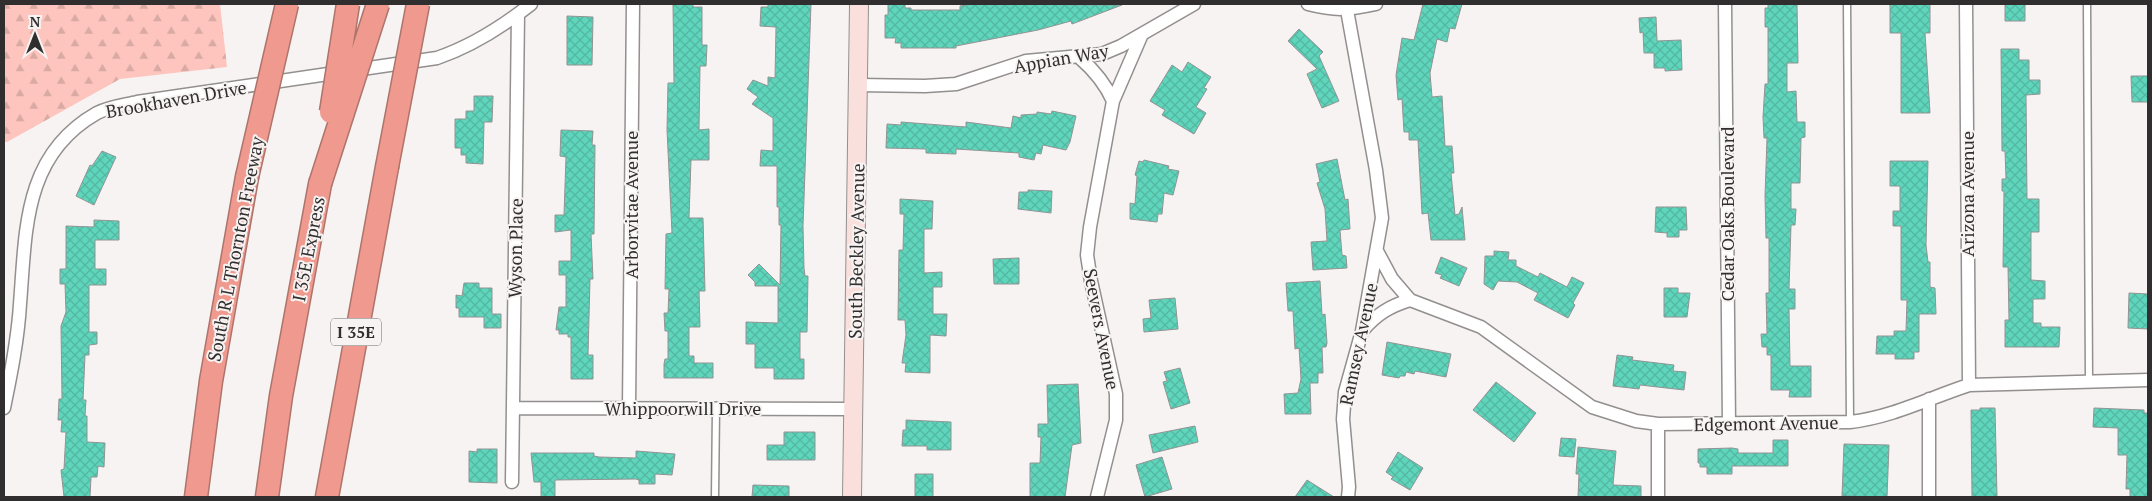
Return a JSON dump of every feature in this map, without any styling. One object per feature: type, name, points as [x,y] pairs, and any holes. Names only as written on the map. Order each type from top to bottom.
[{"type":"highway","name":"South R L Thornton Freeway","points":[[196,497],[212,371],[247,177],[287,4]]},
{"type":"highway","points":[[320,184],[348,4]]},
{"type":"highway","name":"I 35E Express","points":[[267,497],[281,396],[320,184],[361,4]]},
{"type":"highway","points":[[320,184],[378,4]]},
{"type":"highway","name":"I 35E","points":[[327,497],[418,4]]},
{"type":"street","name":"Brookhaven Drive","points":[[4,408],[14,362],[27,216],[39,178],[54,152],[71,131],[98,112],[136,102],[437,58],[459,50],[490,34],[531,4]]},
{"type":"street","name":"Arborvitae Avenue","points":[[630,407],[633,4]]},
{"type":"street","name":"South Beckley Avenue","points":[[852,497],[859,4]]},
{"type":"street","name":"Appian Way","points":[[858,85],[925,86],[956,84],[1026,61],[1080,58],[1102,54],[1142,34],[1194,4]]},
{"type":"street","points":[[1308,4],[1330,10],[1347,10],[1376,4]]},
{"type":"street","name":"Cedar Oaks Boulevard","points":[[1725,4],[1729,424]]},
{"type":"street","name":"Arizona Avenue","points":[[1966,4],[1969,385]]},
{"type":"street","name":"Ramsey Avenue","points":[[1347,10],[1380,192],[1382,218],[1362,331],[1345,392],[1342,419],[1349,487],[1348,497]]},
{"type":"street","name":"Wyson Place","points":[[512,482],[518,14]]},
{"type":"street","name":"Seevers Avenue","points":[[1097,497],[1116,420],[1116,394],[1087,255],[1090,228],[1113,101],[1142,34]]},
{"type":"street","points":[[1080,58],[1105,83],[1113,101]]},
{"type":"street","name":"Ramsey Avenue","points":[[1377,252],[1392,280]]},
{"type":"street","name":"Edgemont Avenue","points":[[1392,280],[1410,300],[1481,327],[1592,407],[1636,421],[1658,424],[1850,422],[1874,419],[1897,413],[1930,398],[1969,385],[2148,380]]},
{"type":"street","points":[[1362,331],[1376,315],[1392,306],[1410,300]]},
{"type":"street","points":[[1929,497],[1930,398]]},
{"type":"street","name":"Whippoorwill Drive","points":[[513,408],[853,409]]},
{"type":"street","points":[[1658,424],[1658,497]]},
{"type":"lane","points":[[1847,4],[1850,422]]},
{"type":"lane","points":[[2087,4],[2090,381]]},
{"type":"lane","points":[[716,408],[716,497]]},
{"type":"green space","points":[[4,4],[220,4],[227,67],[120,79],[4,142]]},
{"type":"building","points":[[673,4],[693,4],[693,7],[702,7],[702,45],[707,45],[706,66],[700,66],[699,130],[709,129],[709,160],[691,160],[689,218],[703,218],[705,291],[699,291],[700,327],[689,327],[689,356],[694,356],[694,363],[713,363],[713,378],[664,378],[665,359],[668,359],[668,331],[665,331],[664,313],[668,313],[669,289],[665,289],[666,234],[672,233],[667,130],[668,83],[674,83]]},
{"type":"building","points":[[768,4],[811,4],[803,226],[804,268],[805,276],[808,276],[807,332],[800,332],[800,359],[804,359],[804,379],[774,379],[774,368],[755,368],[755,344],[746,344],[746,322],[778,323],[778,286],[755,286],[755,282],[748,275],[759,264],[780,285],[781,225],[779,225],[779,207],[777,207],[777,166],[760,166],[761,150],[773,151],[773,118],[752,104],[758,97],[747,89],[753,80],[768,86],[768,77],[775,78],[776,27],[760,26],[761,7],[768,7]]},
{"type":"building","points":[[888,4],[905,4],[905,8],[911,8],[911,10],[960,10],[960,6],[971,4],[1122,5],[1072,24],[1071,21],[1038,30],[956,46],[956,48],[901,48],[901,43],[895,43],[896,38],[885,38],[885,15],[888,15]]},
{"type":"building","points":[[1423,4],[1462,4],[1455,29],[1450,28],[1447,42],[1437,39],[1430,73],[1432,97],[1442,96],[1445,146],[1452,146],[1454,173],[1451,173],[1455,215],[1459,214],[1462,207],[1465,240],[1431,240],[1428,213],[1422,214],[1418,140],[1409,140],[1409,132],[1404,132],[1402,99],[1398,100],[1396,75],[1402,38],[1414,40]]},
{"type":"building","points":[[1768,4],[1797,4],[1798,63],[1787,63],[1787,92],[1796,91],[1797,122],[1805,122],[1805,137],[1801,138],[1800,183],[1791,183],[1791,209],[1796,209],[1795,225],[1791,225],[1789,289],[1795,289],[1795,309],[1789,309],[1790,366],[1811,366],[1811,397],[1789,397],[1790,390],[1771,390],[1771,355],[1767,355],[1767,347],[1762,347],[1761,334],[1767,334],[1766,293],[1769,293],[1769,238],[1766,238],[1765,196],[1767,138],[1764,138],[1763,117],[1765,84],[1768,84],[1768,27],[1765,27],[1765,8],[1768,8]]},
{"type":"building","points":[[1890,4],[1930,4],[1930,33],[1925,33],[1930,113],[1901,113],[1901,33],[1890,33]]},
{"type":"building","points":[[2005,4],[2025,4],[2025,21],[2005,21]]},
{"type":"building","points":[[567,16],[593,17],[592,65],[567,65]]},
{"type":"building","points":[[1656,17],[1657,41],[1681,40],[1682,70],[1665,71],[1665,68],[1654,68],[1654,53],[1644,53],[1643,32],[1640,33],[1639,18]]},
{"type":"building","points":[[1299,29],[1323,52],[1319,56],[1339,101],[1322,108],[1307,74],[1317,69],[1288,41]]},
{"type":"building","points":[[2001,49],[2019,49],[2019,60],[2029,60],[2029,80],[2040,80],[2040,94],[2026,95],[2027,199],[2039,199],[2039,232],[2031,232],[2031,280],[2045,281],[2045,299],[2033,299],[2033,323],[2041,323],[2041,327],[2060,327],[2059,347],[2005,347],[2005,320],[2009,320],[2008,267],[2003,267],[2004,191],[2002,191],[2002,179],[2006,179],[2005,151],[2002,151]]},
{"type":"building","points":[[1188,62],[1211,77],[1204,88],[1207,89],[1196,107],[1206,113],[1194,134],[1162,115],[1165,110],[1150,101],[1172,65],[1182,72]]},
{"type":"building","points":[[2131,76],[2148,76],[2148,102],[2132,102]]},
{"type":"building","points":[[474,96],[493,96],[492,122],[484,122],[483,164],[466,163],[466,155],[461,155],[461,148],[455,148],[455,119],[466,119],[466,111],[474,111]]},
{"type":"building","points":[[1052,111],[1076,116],[1070,142],[1066,150],[1043,145],[1041,154],[1036,153],[1034,160],[1019,157],[1019,153],[956,149],[956,154],[926,153],[926,149],[886,148],[887,124],[901,125],[901,122],[966,127],[966,122],[1011,128],[1013,116],[1021,118],[1021,115],[1037,114],[1037,112],[1051,114]]},
{"type":"building","points":[[561,130],[593,131],[592,145],[595,145],[594,234],[591,234],[593,279],[590,279],[588,355],[593,355],[593,379],[571,379],[571,337],[568,337],[568,334],[559,334],[559,330],[556,330],[559,307],[566,307],[566,275],[559,275],[559,261],[571,261],[571,230],[555,232],[555,215],[564,215],[566,157],[560,156]]},
{"type":"building","points":[[102,151],[116,157],[94,205],[76,196],[90,165],[92,166]]},
{"type":"building","points":[[1337,159],[1345,200],[1348,199],[1350,229],[1340,230],[1342,255],[1346,256],[1347,268],[1313,270],[1311,242],[1327,241],[1325,209],[1317,183],[1320,182],[1316,164]]},
{"type":"building","points":[[1144,160],[1169,166],[1168,169],[1179,171],[1173,195],[1164,193],[1162,214],[1158,214],[1157,222],[1130,219],[1130,203],[1135,204],[1137,176],[1135,175],[1139,161],[1143,162]]},
{"type":"building","points":[[1890,161],[1928,161],[1926,245],[1928,262],[1930,262],[1930,287],[1935,288],[1936,314],[1919,314],[1919,352],[1914,352],[1914,359],[1895,359],[1895,354],[1876,354],[1877,336],[1894,336],[1894,331],[1906,331],[1907,300],[1901,300],[1901,226],[1893,226],[1893,211],[1900,211],[1900,186],[1890,186]]},
{"type":"building","points":[[1028,190],[1052,191],[1051,213],[1018,209],[1019,192],[1028,192]]},
{"type":"building","points":[[900,199],[933,201],[932,229],[924,229],[924,273],[942,272],[942,287],[933,287],[933,314],[947,314],[946,336],[930,335],[930,373],[905,372],[906,363],[902,363],[906,335],[905,320],[898,320],[899,250],[903,250],[904,214],[900,214]]},
{"type":"building","points":[[1656,207],[1686,207],[1687,230],[1679,230],[1679,237],[1667,237],[1667,233],[1655,232]]},
{"type":"building","points":[[94,220],[119,221],[119,240],[95,240],[95,269],[106,269],[106,285],[89,285],[89,332],[97,332],[97,344],[89,345],[89,355],[85,355],[83,400],[86,400],[87,442],[105,443],[104,467],[98,466],[97,477],[91,477],[90,497],[64,497],[61,470],[64,469],[66,432],[61,432],[62,420],[58,420],[59,399],[62,399],[61,326],[66,312],[65,284],[60,284],[60,269],[66,269],[66,226],[94,227]]},
{"type":"building","points":[[1494,251],[1509,252],[1508,260],[1516,260],[1516,266],[1538,277],[1540,273],[1567,287],[1572,277],[1584,283],[1573,303],[1575,305],[1568,318],[1534,300],[1538,293],[1517,282],[1498,281],[1493,290],[1484,284],[1485,256],[1494,256]]},
{"type":"building","points":[[1441,257],[1467,268],[1459,286],[1440,278],[1442,275],[1435,273]]},
{"type":"building","points":[[1019,258],[1019,284],[994,284],[993,259]]},
{"type":"building","points":[[1320,281],[1322,315],[1325,314],[1327,343],[1326,347],[1322,347],[1323,373],[1318,373],[1318,383],[1310,383],[1311,414],[1285,414],[1284,394],[1298,393],[1301,379],[1299,348],[1295,349],[1293,311],[1288,311],[1286,283]]},
{"type":"building","points":[[464,283],[479,283],[479,288],[492,288],[492,314],[501,314],[501,328],[484,328],[484,317],[459,317],[459,308],[456,308],[456,295],[462,296]]},
{"type":"building","points":[[1664,288],[1678,288],[1678,293],[1690,293],[1687,317],[1664,317]]},
{"type":"building","points":[[2129,293],[2148,294],[2148,329],[2128,328]]},
{"type":"building","points":[[1175,298],[1178,329],[1144,332],[1143,319],[1151,318],[1149,300]]},
{"type":"building","points":[[1387,342],[1451,354],[1446,377],[1415,371],[1414,374],[1406,372],[1405,376],[1400,376],[1399,378],[1382,375]]},
{"type":"building","points":[[1617,355],[1633,357],[1632,360],[1674,365],[1673,371],[1686,372],[1684,390],[1640,385],[1639,389],[1613,386]]},
{"type":"building","points":[[1180,368],[1190,403],[1171,409],[1163,382],[1167,381],[1164,372]]},
{"type":"building","points":[[1496,382],[1536,413],[1514,442],[1473,410]]},
{"type":"building","points":[[1078,384],[1081,443],[1072,445],[1065,497],[1030,497],[1030,463],[1040,463],[1041,437],[1038,437],[1038,424],[1048,424],[1047,385]]},
{"type":"building","points":[[1980,408],[1995,408],[1997,497],[1972,497],[1971,410],[1980,410]]},
{"type":"building","points":[[2094,408],[2144,410],[2144,413],[2148,413],[2148,497],[2130,497],[2130,489],[2126,489],[2127,455],[2118,455],[2118,428],[2093,427]]},
{"type":"building","points":[[906,420],[951,422],[951,450],[927,450],[927,446],[902,446],[903,430],[906,430]]},
{"type":"building","points":[[1195,426],[1198,442],[1153,453],[1149,435]]},
{"type":"building","points":[[784,432],[815,432],[815,460],[767,460],[767,445],[784,445]]},
{"type":"building","points":[[1561,438],[1576,439],[1574,457],[1559,456]]},
{"type":"building","points":[[1773,440],[1788,440],[1788,466],[1732,466],[1732,474],[1707,474],[1707,467],[1700,467],[1700,463],[1698,463],[1698,449],[1732,448],[1738,449],[1738,453],[1773,453]]},
{"type":"building","points":[[1844,444],[1889,445],[1887,497],[1842,496]]},
{"type":"building","points":[[1578,447],[1616,451],[1613,485],[1641,486],[1641,497],[1578,497],[1579,474],[1576,474]]},
{"type":"building","points":[[477,449],[497,449],[497,483],[469,482],[469,451],[477,452]]},
{"type":"building","points":[[636,451],[675,454],[672,475],[655,474],[655,484],[639,484],[639,480],[636,479],[555,480],[555,497],[541,497],[541,482],[534,482],[531,453],[594,453],[594,456],[599,457],[636,458]]},
{"type":"building","points":[[1398,452],[1423,468],[1410,490],[1391,479],[1393,477],[1386,472]]},
{"type":"building","points":[[1162,457],[1172,489],[1145,497],[1136,465]]},
{"type":"building","points":[[915,474],[933,474],[933,497],[915,497]]},
{"type":"building","points":[[1307,480],[1334,497],[1295,497]]},
{"type":"building","points":[[753,485],[789,486],[789,497],[752,497]]}]
